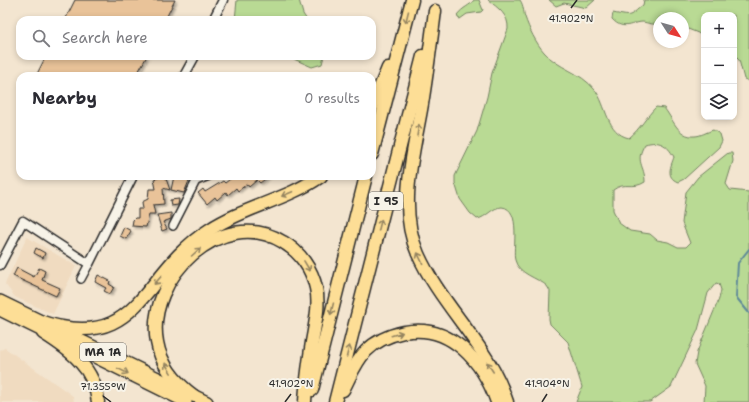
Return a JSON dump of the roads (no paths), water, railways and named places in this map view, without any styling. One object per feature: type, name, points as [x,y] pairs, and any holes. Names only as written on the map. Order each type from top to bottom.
[{"type":"highway","points":[[376,139],[412,0]]},
{"type":"highway","points":[[436,5],[429,61],[408,188],[409,225],[421,261],[492,369],[507,402]]},
{"type":"highway","name":"I 95","points":[[336,402],[436,5]]},
{"type":"highway","points":[[376,98],[403,34]]},
{"type":"highway","points":[[36,320],[62,328],[80,330],[98,329],[115,322],[133,309],[180,254],[202,234],[237,215],[301,188],[314,180]]},
{"type":"highway","name":"I 95","points":[[309,402],[365,180]]},
{"type":"highway","points":[[190,399],[160,355],[156,329],[160,306],[177,273],[200,248],[224,235],[251,232],[271,236],[290,246],[304,261],[315,283],[318,297],[317,309],[306,378],[305,402]]},
{"type":"highway","points":[[336,402],[353,369],[367,350],[390,336],[417,331],[441,335],[464,349],[482,371],[497,402]]},
{"type":"highway","points":[[43,333],[84,364],[94,382],[98,402]]},
{"type":"main road","name":"MA 1A","points":[[0,301],[190,399]]},
{"type":"main road","name":"MA 1A","points":[[0,310],[43,333],[190,399],[207,402]]},
{"type":"street","points":[[215,16],[223,0]]},
{"type":"street","points":[[186,72],[193,60]]},
{"type":"street","points":[[81,279],[131,180]]},
{"type":"street","points":[[173,226],[196,180]]},
{"type":"street","points":[[0,265],[23,221],[89,264]]},
{"type":"waterway","points":[[749,249],[738,263],[736,297],[749,313]]}]
